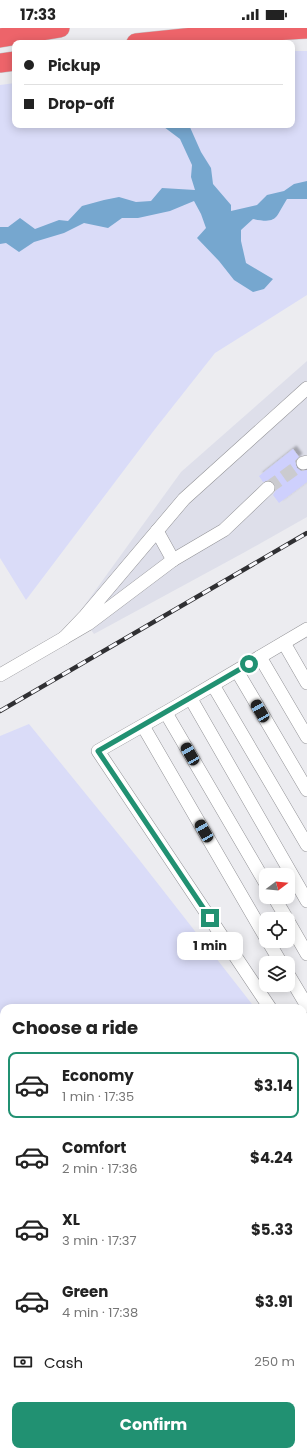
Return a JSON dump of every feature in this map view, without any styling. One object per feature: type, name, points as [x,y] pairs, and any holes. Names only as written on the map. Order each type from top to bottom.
[{"type":"highway","points":[[0,38],[60,28]]},
{"type":"highway","points":[[163,40],[307,29]]},
{"type":"highway","points":[[200,36],[243,40]]},
{"type":"highway","points":[[295,41],[307,40]]},
{"type":"highway","points":[[0,63],[12,61]]},
{"type":"lane","points":[[64,638],[85,616],[184,499],[305,396]]},
{"type":"lane","points":[[0,675],[88,624],[173,560],[224,530],[268,488]]},
{"type":"lane","points":[[157,531],[173,560]]},
{"type":"lane","points":[[267,1004],[98,751],[191,699],[307,630]]},
{"type":"lane","points":[[284,643],[307,683]]},
{"type":"lane","points":[[260,657],[307,737]]},
{"type":"lane","points":[[237,671],[307,790]]},
{"type":"lane","points":[[213,685],[307,845]]},
{"type":"lane","points":[[191,699],[307,901]]},
{"type":"lane","points":[[166,713],[259,872]]},
{"type":"lane","points":[[143,726],[259,926]]},
{"type":"lane","points":[[295,934],[307,954]]},
{"type":"lane","points":[[295,986],[306,1004]]},
{"type":"shaded area","points":[[295,51],[307,51],[307,295],[215,353],[155,429],[26,600],[0,558],[0,85],[12,83],[12,128],[295,128]]},
{"type":"shaded area","points":[[307,361],[307,517],[94,634],[79,613],[181,472]]},
{"type":"shaded area","points":[[29,724],[137,857],[252,1004],[0,1004],[0,736]]},
{"type":"water","points":[[165,128],[190,128],[201,152],[211,168],[213,184],[231,205],[231,211],[257,205],[267,195],[284,191],[294,184],[307,181],[307,199],[287,199],[275,218],[267,221],[253,219],[241,230],[241,241],[246,263],[273,279],[264,289],[253,292],[234,280],[219,261],[197,238],[206,228],[194,201],[170,211],[138,218],[122,218],[108,228],[84,223],[64,233],[34,242],[19,252],[6,243],[0,244],[0,227],[8,227],[20,218],[35,229],[59,220],[68,221],[82,206],[104,200],[119,197],[136,202],[151,201],[162,188],[195,190],[191,177],[192,165],[180,139]]},
{"type":"building","points":[[293,449],[299,457],[295,461],[297,468],[301,471],[307,470],[307,482],[279,503],[273,495],[276,490],[274,483],[270,480],[263,482],[259,476]]},
{"type":"tunnel","points":[[268,488],[303,463]]},
{"type":"railway","points":[[0,711],[307,533]]},
{"type":"route","points":[[210,918],[98,751],[249,664]]}]
